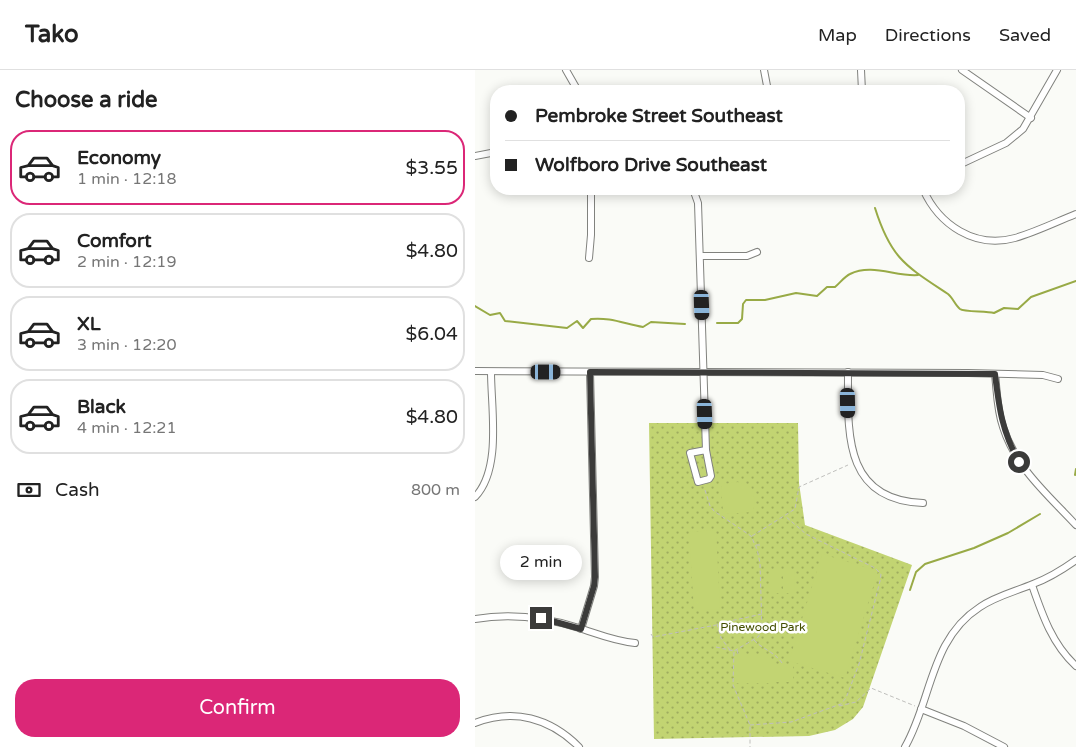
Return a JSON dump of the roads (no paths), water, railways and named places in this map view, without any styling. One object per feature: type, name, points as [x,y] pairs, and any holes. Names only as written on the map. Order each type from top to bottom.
[{"type":"street","points":[[566,70],[575,85]]},
{"type":"street","points":[[764,70],[767,85]]},
{"type":"street","points":[[861,70],[862,85]]},
{"type":"street","points":[[963,70],[1031,118]]},
{"type":"street","points":[[965,162],[1008,142],[1023,129],[1057,70]]},
{"type":"street","points":[[475,156],[490,153]]},
{"type":"street","points":[[589,258],[591,195]]},
{"type":"street","points":[[695,195],[698,203],[701,256],[706,450],[711,476],[709,479],[698,482],[690,453],[706,450]]},
{"type":"street","points":[[926,195],[942,220],[959,232],[979,239],[1015,238],[1076,214]]},
{"type":"street","points":[[701,256],[747,256],[757,252]]},
{"type":"street","points":[[475,371],[848,372],[1043,375],[1058,378]]},
{"type":"street","points":[[475,497],[485,481],[491,461],[491,372]]},
{"type":"street","points":[[581,629],[595,577],[590,372]]},
{"type":"street","points":[[848,372],[850,439],[852,454],[859,469],[871,484],[889,497],[905,502],[923,503]]},
{"type":"street","points":[[995,374],[998,406],[1009,444],[1021,465],[1037,486],[1076,524]]},
{"type":"street","points":[[905,747],[921,708],[937,660],[947,641],[965,618],[989,601],[1058,573],[1076,560]]},
{"type":"street","points":[[1032,585],[1043,617],[1059,647],[1076,666]]},
{"type":"street","points":[[475,619],[529,616],[581,629],[618,642],[635,643]]},
{"type":"street","points":[[921,708],[964,726],[1004,747]]},
{"type":"street","points":[[475,723],[499,716],[531,718],[554,726],[579,747]]},
{"type":"waterway","points":[[875,208],[887,239],[902,260],[921,276],[948,294],[962,310],[994,313],[1004,308],[1018,309],[1031,297],[1076,281]]},
{"type":"waterway","points":[[717,323],[738,323],[742,319],[743,304],[746,300],[765,300],[796,293],[817,296],[827,287],[835,287],[848,275],[858,271],[875,270],[918,275]]},
{"type":"waterway","points":[[475,306],[490,315],[500,313],[505,321],[567,328],[577,321],[583,328],[591,319],[611,320],[643,327],[651,322],[685,324]]},
{"type":"waterway","points":[[1075,475],[1076,469]]},
{"type":"waterway","points":[[910,590],[916,572],[925,564],[974,548],[1008,533],[1040,514]]},
{"type":"park label","name":"Pinewood Park","points":[[763,627]]}]
